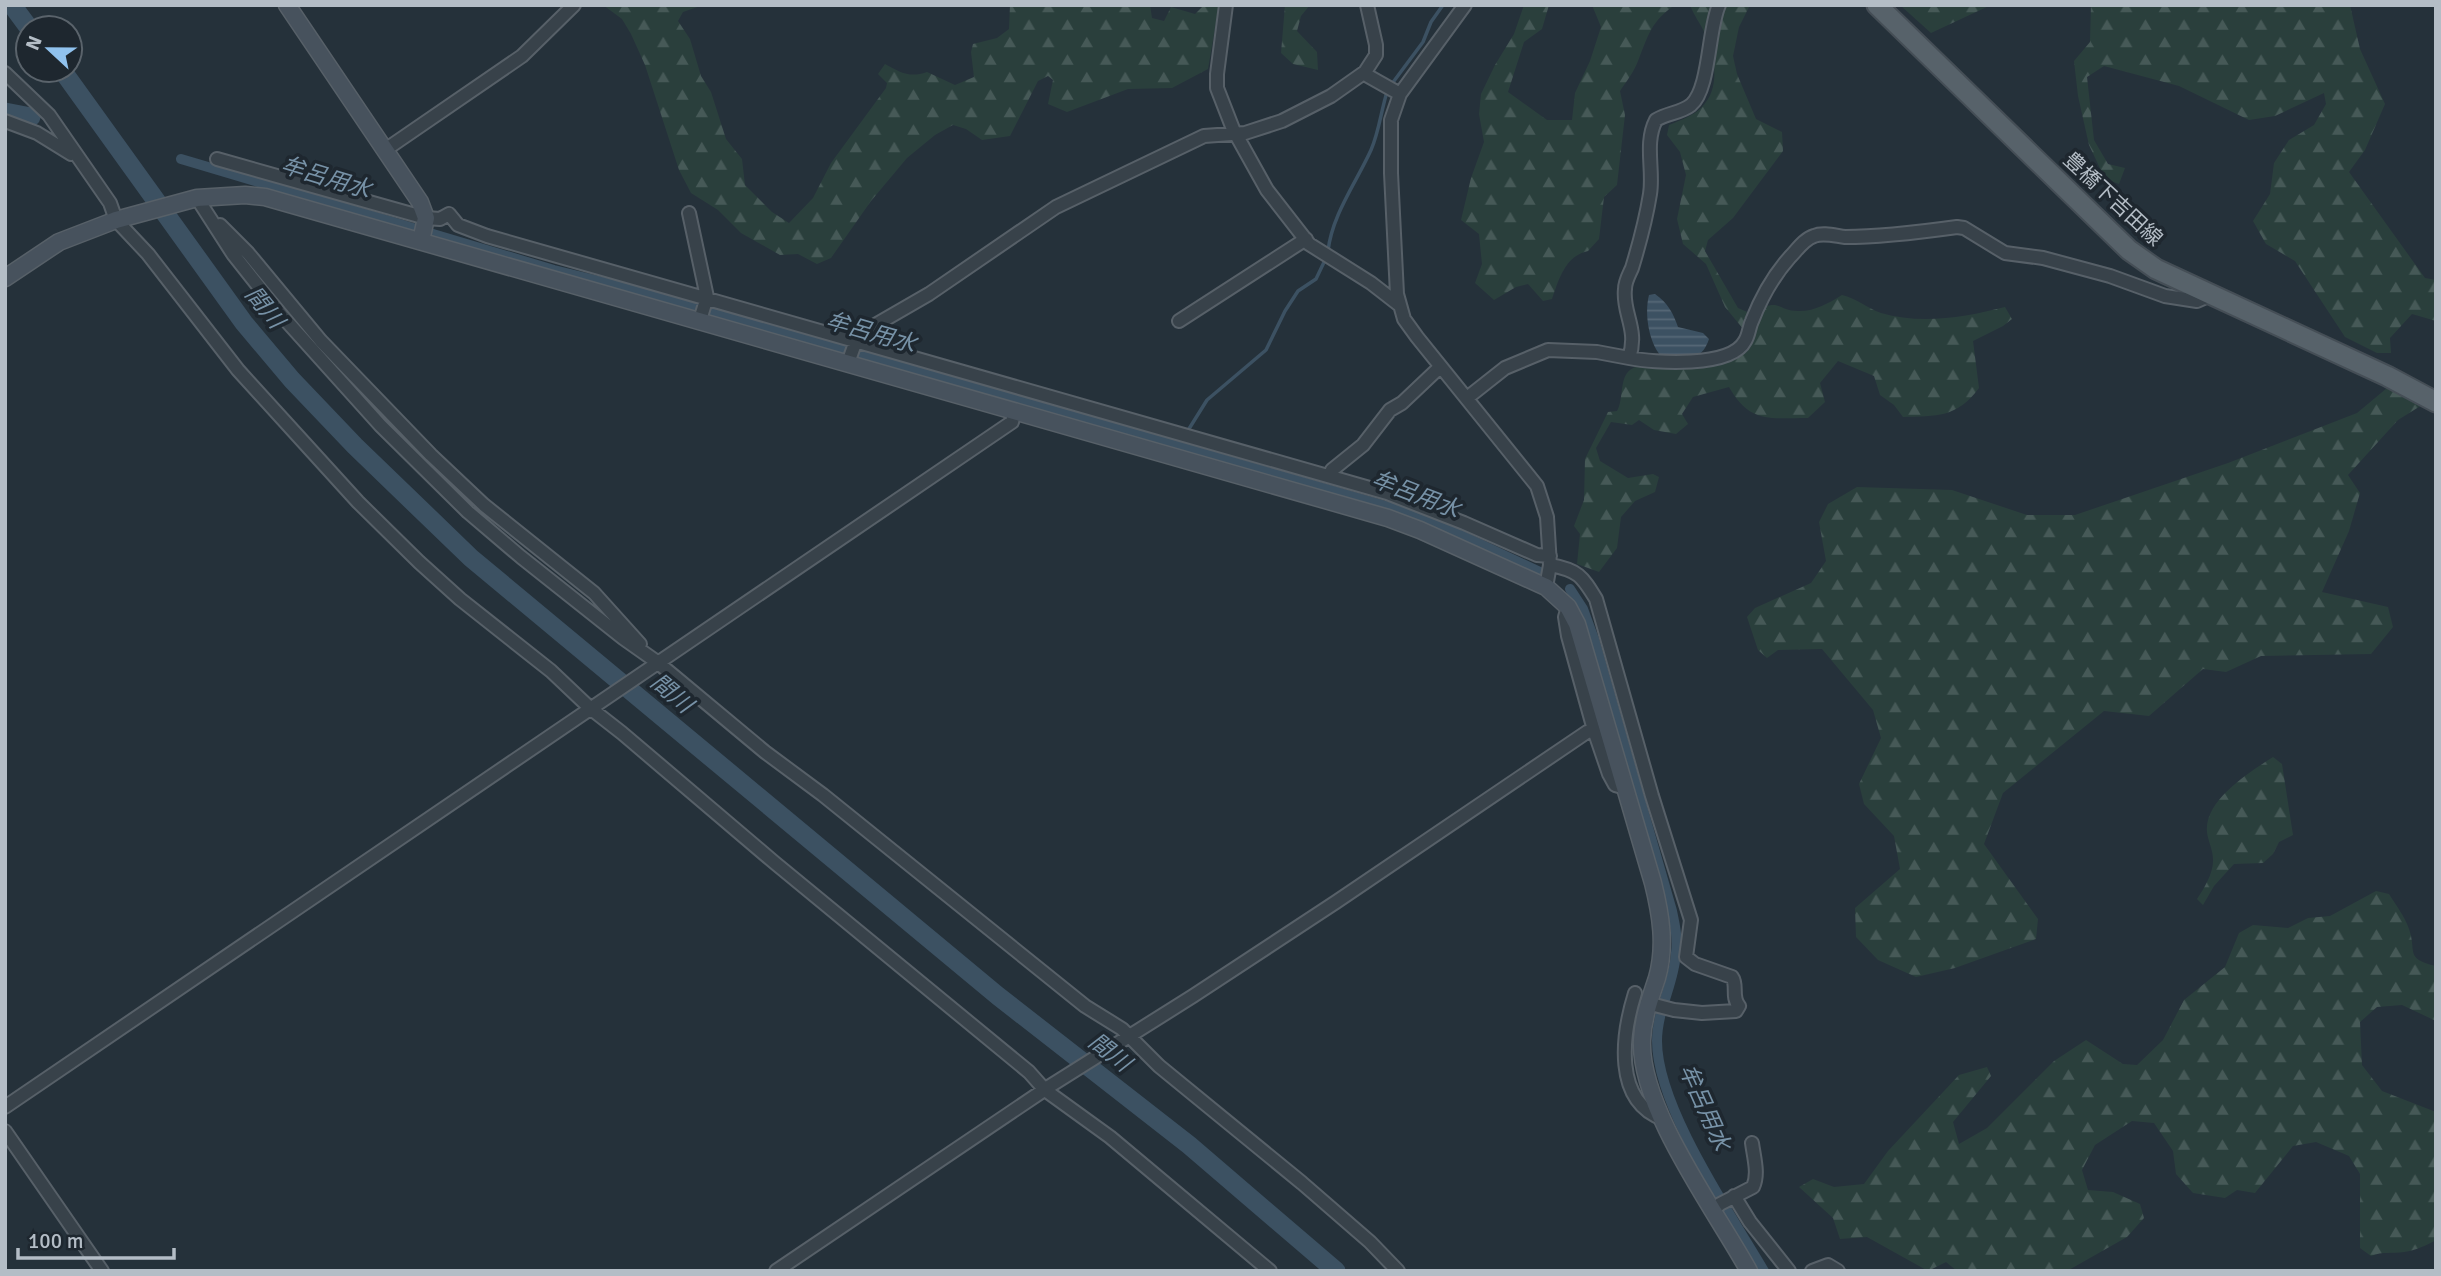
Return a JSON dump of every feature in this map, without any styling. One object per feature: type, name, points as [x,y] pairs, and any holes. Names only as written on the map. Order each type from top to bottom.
[{"type":"main road","name":"豊橋下吉田線","points":[[1877,5],[2129,250],[2156,269],[2387,376],[2436,402]]},
{"type":"street","points":[[287,5],[420,202],[430,226]]},
{"type":"street","points":[[385,150],[522,56],[574,5]]},
{"type":"street","points":[[1226,5],[1217,88],[1219,99],[1267,190],[1306,239],[1398,304]]},
{"type":"street","points":[[849,361],[858,335],[929,294],[1056,207],[1204,135],[1236,135],[1282,121],[1332,96],[1365,72],[1376,55],[1367,5]]},
{"type":"street","points":[[1465,5],[1393,90],[1390,138],[1398,304],[1404,319],[1440,367],[1537,486],[1547,517],[1550,561],[1546,587]]},
{"type":"street","points":[[1629,358],[1632,335],[1625,285],[1650,192],[1648,163],[1652,127],[1656,120],[1693,104],[1698,96],[1706,70],[1718,5]]},
{"type":"street","points":[[1365,72],[1393,90]]},
{"type":"street","points":[[5,73],[49,115],[110,203],[238,370],[358,502],[460,599],[541,663],[775,863],[1270,1271]]},
{"type":"street","points":[[5,121],[37,133],[77,158]]},
{"type":"street","points":[[217,159],[430,226],[701,318],[1388,518],[1546,587],[1568,607],[1634,734],[1691,920],[1691,930],[1675,942],[1645,1000],[1643,1065],[1663,1119],[1724,1202],[1749,1271]]},
{"type":"street","points":[[5,278],[59,242],[122,218],[194,199],[245,195],[265,197],[430,226],[449,214],[458,225],[487,236],[1181,436],[1330,476],[1420,505],[1537,555],[1583,577],[1602,613],[1626,788],[1661,919],[1688,961],[1723,973],[1735,981],[1733,993],[1738,1006],[1736,1011],[1702,1013],[1671,1009],[1645,1000]]},
{"type":"street","points":[[194,199],[209,220],[214,220],[248,253],[321,341],[431,455],[484,505],[594,593],[655,663],[1127,1038],[1302,1183],[1370,1242],[1398,1271]]},
{"type":"street","points":[[689,214],[707,299],[701,318]]},
{"type":"street","points":[[1467,398],[1505,368],[1548,349],[1597,352],[1653,363],[1678,363],[1715,358],[1740,347],[1745,342],[1752,320],[1771,282],[1804,242],[1814,235],[1846,237],[1964,228],[2005,253],[2043,258],[2165,296],[2197,301],[2213,294]]},
{"type":"street","points":[[1179,321],[1306,239]]},
{"type":"street","points":[[1330,476],[1332,470],[1363,445],[1390,410],[1402,403],[1440,367]]},
{"type":"street","points":[[5,1107],[1012,422],[1015,411]]},
{"type":"street","points":[[1171,454],[1181,436]]},
{"type":"street","points":[[1568,607],[1565,617],[1568,635],[1594,730],[1615,785],[1626,788]]},
{"type":"street","points":[[776,1271],[1048,1088],[1215,982],[1554,754],[1594,730]]},
{"type":"street","points":[[5,1131],[102,1271]]},
{"type":"street","points":[[1724,1202],[1753,1188],[1755,1184],[1752,1143]]},
{"type":"street","points":[[1724,1202],[1751,1222],[1789,1271]]},
{"type":"street","points":[[1812,1271],[1828,1265],[1838,1271]]},
{"type":"green space","points":[[603,5],[703,5],[683,12],[678,21],[690,39],[701,76],[711,92],[726,139],[742,159],[745,185],[772,212],[789,223],[813,198],[831,163],[886,88],[887,83],[878,74],[885,64],[906,74],[927,72],[955,85],[974,77],[971,52],[973,44],[997,38],[1009,29],[1010,5],[1150,5],[1152,18],[1164,21],[1171,7],[1195,14],[1204,5],[1219,5],[1208,69],[1172,88],[1128,89],[1067,112],[1048,104],[1053,80],[1048,76],[1038,81],[1010,136],[982,140],[966,129],[953,125],[935,135],[907,158],[871,201],[831,258],[817,264],[798,254],[780,255],[741,233],[718,210],[691,193],[679,170],[645,65],[631,34],[622,19]]},
{"type":"green space","points":[[1285,5],[1310,5],[1301,16],[1297,31],[1317,52],[1318,70],[1293,64],[1281,53]]},
{"type":"green space","points":[[1524,5],[1549,5],[1542,29],[1524,42],[1508,92],[1547,120],[1572,120],[1575,93],[1590,61],[1601,27],[1592,5],[1675,5],[1655,23],[1634,69],[1620,91],[1625,115],[1617,185],[1604,197],[1599,239],[1588,251],[1568,263],[1552,299],[1543,301],[1528,284],[1516,287],[1494,300],[1475,283],[1482,264],[1479,234],[1461,220],[1471,178],[1484,142],[1479,114],[1481,94],[1514,34]]},
{"type":"green space","points":[[1690,5],[1750,5],[1739,27],[1733,56],[1737,74],[1756,119],[1782,132],[1783,151],[1733,218],[1708,240],[1705,251],[1738,308],[1752,314],[1761,308],[1774,305],[1792,311],[1806,311],[1842,295],[1896,317],[1943,318],[2005,307],[2012,319],[1973,341],[1979,388],[1962,405],[1945,413],[1903,417],[1894,405],[1880,395],[1874,376],[1838,361],[1820,383],[1825,402],[1808,418],[1772,418],[1753,413],[1737,399],[1729,387],[1693,397],[1682,414],[1688,424],[1676,434],[1654,430],[1639,420],[1632,425],[1611,422],[1596,448],[1600,461],[1628,478],[1653,474],[1659,477],[1655,492],[1635,501],[1621,517],[1617,548],[1599,572],[1577,564],[1580,534],[1574,526],[1584,500],[1585,459],[1608,412],[1617,411],[1627,374],[1634,367],[1640,366],[1678,368],[1694,365],[1742,349],[1744,330],[1725,307],[1706,264],[1683,244],[1677,219],[1686,175],[1680,152],[1667,135],[1669,125],[1702,107],[1712,91],[1714,81],[1709,43]]},
{"type":"green space","points":[[1900,5],[1991,5],[1931,33]]},
{"type":"green space","points":[[2091,5],[2350,5],[2360,49],[2385,104],[2365,150],[2349,172],[2425,278],[2436,280],[2436,321],[2412,314],[2390,338],[2391,353],[2377,353],[2345,337],[2295,261],[2266,244],[2253,221],[2270,194],[2274,163],[2289,140],[2314,125],[2326,104],[2324,93],[2275,116],[2249,120],[2179,86],[2104,66],[2087,77],[2094,140],[2108,164],[2125,168],[2119,184],[2105,179],[2089,145],[2078,96],[2074,61],[2090,42]]},
{"type":"green space","points":[[2387,388],[2422,405],[2398,420],[2348,475],[2360,493],[2349,531],[2322,592],[2388,607],[2393,627],[2371,654],[2261,656],[2226,672],[2203,669],[2149,716],[2104,711],[2003,793],[1984,844],[2038,919],[2036,939],[1955,968],[1916,977],[1878,960],[1856,937],[1855,908],[1900,869],[1894,836],[1864,804],[1859,784],[1881,738],[1873,710],[1822,649],[1778,650],[1767,658],[1758,650],[1747,617],[1755,608],[1811,583],[1826,561],[1819,522],[1828,504],[1857,487],[1952,490],[2027,515],[2075,515],[2228,463],[2357,413]]},
{"type":"green space","points":[[2273,757],[2282,764],[2293,835],[2279,842],[2273,854],[2263,863],[2234,864],[2214,886],[2203,905],[2197,899],[2208,880],[2213,864],[2207,832],[2213,809],[2230,788]]},
{"type":"green space","points":[[2376,891],[2389,894],[2400,911],[2409,929],[2416,957],[2436,966],[2436,1021],[2402,1005],[2377,1007],[2360,1022],[2362,1065],[2382,1091],[2436,1112],[2436,1240],[2400,1253],[2371,1256],[2360,1248],[2360,1174],[2349,1156],[2316,1142],[2293,1146],[2255,1193],[2237,1190],[2225,1198],[2193,1193],[2176,1174],[2173,1151],[2154,1123],[2132,1121],[2095,1145],[2082,1170],[2088,1190],[2113,1192],[2140,1204],[2144,1218],[2127,1237],[2067,1271],[1957,1271],[1946,1262],[1928,1271],[1867,1237],[1840,1239],[1833,1218],[1799,1187],[1813,1179],[1834,1187],[1864,1184],[1888,1151],[1959,1075],[1987,1067],[1991,1076],[1953,1122],[1959,1144],[1987,1128],[2054,1061],[2086,1040],[2123,1064],[2137,1065],[2163,1040],[2184,1000],[2225,967],[2239,933],[2253,925],[2288,928],[2308,918],[2330,916]]},
{"type":"water","points":[[1655,294],[1670,309],[1678,327],[1703,333],[1709,339],[1706,347],[1697,356],[1664,359],[1659,353],[1651,338],[1648,320],[1649,295]]},
{"type":"waterway","name":"間川","points":[[12,5],[19,14]]},
{"type":"waterway","points":[[1391,85],[1423,42],[1431,22],[1443,5]]},
{"type":"waterway","name":"間川","points":[[72,84],[244,323],[292,380],[355,446],[471,558],[998,996],[1189,1145],[1336,1271]]},
{"type":"waterway","points":[[1328,251],[1339,212],[1374,143],[1387,92]]},
{"type":"waterway","name":"牟呂用水","points":[[5,112],[31,117]]},
{"type":"waterway","name":"牟呂用水","points":[[181,159],[554,270],[656,295],[1396,509],[1450,530],[1540,572]]},
{"type":"waterway","points":[[1187,432],[1207,400],[1266,350],[1298,291],[1316,279],[1326,258]]},
{"type":"waterway","points":[[1182,448],[1185,439]]},
{"type":"waterway","name":"牟呂用水","points":[[1570,589],[1583,609],[1594,639],[1672,911],[1677,942],[1675,964],[1658,1030],[1660,1067],[1669,1097],[1698,1159],[1764,1271]]}]
